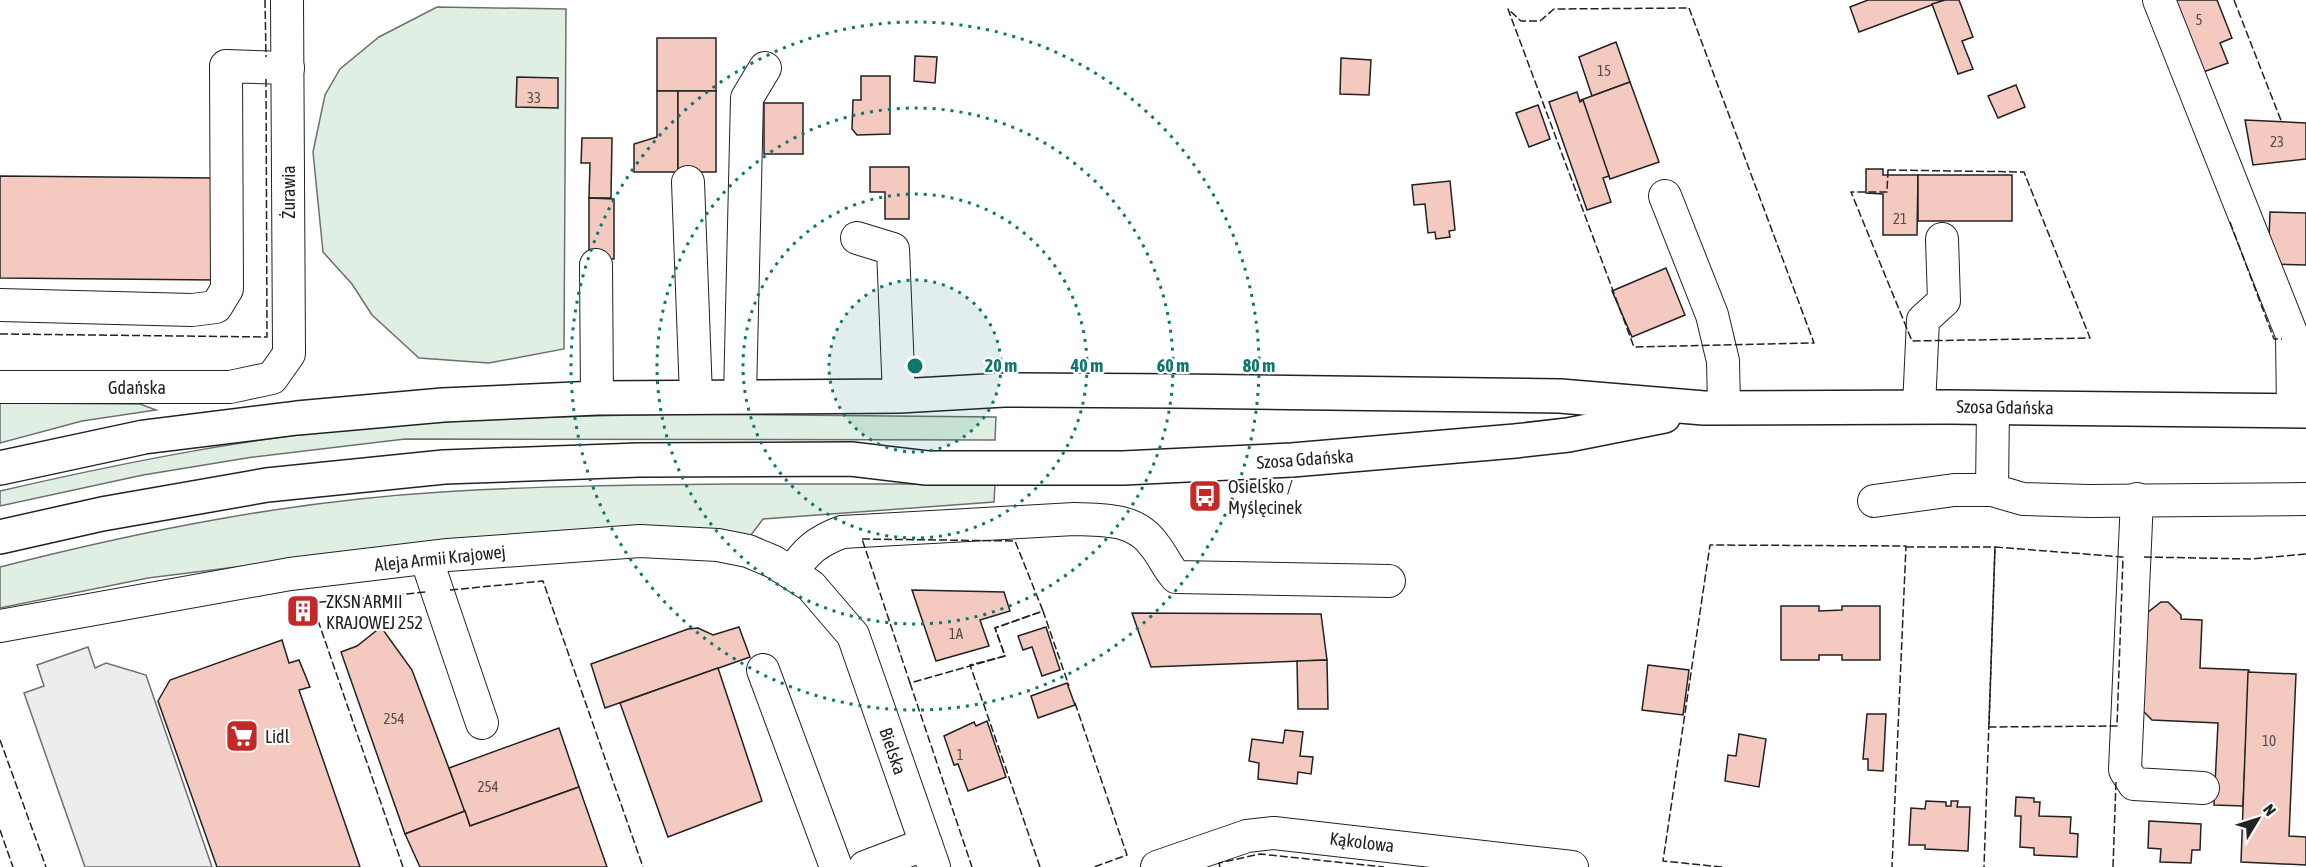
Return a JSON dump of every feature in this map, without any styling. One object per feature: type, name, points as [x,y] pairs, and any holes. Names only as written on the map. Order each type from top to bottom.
[{"type":"main road","name":"Szosa Gdańska","points":[[740,396],[899,396],[1004,390],[1560,396],[1714,407],[2300,411]]},
{"type":"main road","points":[[0,468],[144,437],[297,418],[443,405],[597,398],[740,396]]},
{"type":"main road","name":"Szosa Gdańska","points":[[0,537],[180,500],[342,476],[444,466],[547,462],[830,459],[927,468],[1202,466],[1568,435],[1714,407]]},
{"type":"street","name":"Żurawia","points":[[272,378],[289,354],[287,0]]},
{"type":"street","points":[[2159,0],[2292,336],[2300,411]]},
{"type":"street","points":[[0,305],[192,310],[216,307],[226,289],[226,66],[288,68]]},
{"type":"street","points":[[740,396],[747,98],[765,68]]},
{"type":"street","points":[[688,182],[696,396]]},
{"type":"street","points":[[1665,196],[1712,315],[1723,361],[1714,407]]},
{"type":"street","points":[[857,238],[893,249],[899,396]]},
{"type":"street","points":[[1919,407],[1923,320],[1944,301],[1942,239]]},
{"type":"street","points":[[596,265],[597,398]]},
{"type":"street","name":"Gdańska","points":[[0,387],[230,387],[272,378]]},
{"type":"street","points":[[1992,490],[1993,408]]},
{"type":"street","points":[[1874,501],[1954,490],[1992,490],[2023,499],[2306,499]]},
{"type":"street","points":[[2137,499],[2126,770],[2134,784],[2203,788]]},
{"type":"street","points":[[792,573],[802,556],[820,540],[842,532],[1074,519],[1108,520],[1129,524],[1145,533],[1176,577],[1389,581]]},
{"type":"street","name":"Aleja Armii Krajowej","points":[[0,626],[112,604],[290,574],[426,558],[640,541],[691,542],[748,551],[774,562],[811,586],[853,635]]},
{"type":"street","points":[[426,558],[482,723]]},
{"type":"street","name":"Bielska","points":[[853,635],[930,856]]},
{"type":"street","points":[[763,670],[836,867]]},
{"type":"street","name":"Kąkolowa","points":[[1156,867],[1247,836],[1274,832],[1572,867]]},
{"type":"street","points":[[865,867],[930,856]]},
{"type":"green space","points":[[437,7],[566,9],[564,349],[489,363],[419,358],[372,315],[352,284],[323,252],[313,152],[325,95],[340,69],[379,37]]},
{"type":"green space","points":[[0,403],[140,404],[156,410],[82,421],[0,443]]},
{"type":"green space","points":[[683,414],[996,417],[995,440],[405,439],[253,457],[143,475],[0,506],[0,491],[138,461],[277,438],[449,421]]},
{"type":"green space","points":[[995,484],[994,502],[763,519],[748,539],[301,559],[148,578],[0,608],[0,567],[109,541],[219,519],[330,502],[442,492],[550,487]]},
{"type":"shaded area","points":[[88,647],[95,668],[106,663],[146,675],[212,867],[85,867],[24,693],[44,686],[37,665]]},
{"type":"building","points":[[1868,0],[1945,0],[1859,32],[1850,7]]},
{"type":"building","points":[[1945,0],[1959,0],[1973,37],[1962,41],[1973,69],[1958,74],[1932,4]]},
{"type":"building","points":[[2166,0],[2217,0],[2232,38],[2220,43],[2228,63],[2195,75]]},
{"type":"building","points":[[657,38],[716,38],[716,91],[657,91]]},
{"type":"building","points":[[1616,42],[1630,82],[1592,96],[1579,57]]},
{"type":"building","points":[[915,56],[937,57],[935,83],[914,81]]},
{"type":"building","points":[[1341,58],[1371,60],[1369,95],[1340,94]]},
{"type":"building","points":[[861,76],[890,76],[890,134],[857,135],[852,129],[853,100],[861,100]]},
{"type":"building","points":[[517,77],[558,78],[558,108],[516,107]]},
{"type":"building","points":[[1630,82],[1659,162],[1610,179],[1581,100]]},
{"type":"building","points":[[2016,85],[2025,107],[1998,118],[1988,96]]},
{"type":"building","points":[[657,91],[678,91],[678,172],[634,172],[634,144],[657,137]]},
{"type":"building","points":[[678,91],[716,91],[716,172],[678,172]]},
{"type":"building","points":[[1577,92],[1580,102],[1583,100],[1609,176],[1603,178],[1611,202],[1587,210],[1549,102]]},
{"type":"building","points":[[764,103],[803,103],[803,154],[764,154]]},
{"type":"building","points":[[1538,105],[1550,139],[1529,147],[1516,113]]},
{"type":"building","points":[[2245,120],[2306,123],[2306,159],[2253,165]]},
{"type":"building","points":[[582,138],[612,138],[611,198],[589,198],[590,163],[581,163]]},
{"type":"building","points":[[870,167],[909,167],[909,219],[885,219],[885,192],[870,192]]},
{"type":"building","points":[[1866,169],[1883,169],[1883,175],[1918,175],[1917,235],[1883,235],[1883,194],[1866,193]]},
{"type":"building","points":[[1918,175],[2012,175],[2012,221],[1918,221]]},
{"type":"building","points":[[0,176],[216,178],[216,280],[0,278]]},
{"type":"building","points":[[1450,181],[1455,230],[1449,231],[1450,237],[1436,239],[1435,232],[1428,233],[1425,204],[1414,205],[1412,185]]},
{"type":"building","points":[[589,198],[614,199],[614,259],[589,258]]},
{"type":"building","points":[[2270,212],[2306,213],[2306,265],[2268,264]]},
{"type":"building","points":[[1666,268],[1685,315],[1632,337],[1612,291]]},
{"type":"building","points":[[912,590],[1004,592],[1010,611],[980,620],[989,646],[936,661]]},
{"type":"building","points":[[2161,602],[2168,602],[2181,615],[2181,619],[2202,620],[2200,668],[2249,670],[2243,806],[2214,805],[2218,723],[2152,720],[2143,711],[2147,613]]},
{"type":"building","points":[[1781,606],[1819,606],[1819,611],[1842,610],[1842,606],[1880,606],[1880,660],[1842,660],[1842,655],[1819,655],[1819,660],[1781,660]]},
{"type":"building","name":"ZKSN ARMII KRAJOWEJ 252","points":[[308,608],[308,612],[299,615],[298,610]]},
{"type":"building","points":[[1132,613],[1321,614],[1327,660],[1151,667]]},
{"type":"building","points":[[381,627],[412,670],[465,811],[405,834],[341,652],[357,646]]},
{"type":"building","points":[[739,627],[750,657],[605,708],[591,664],[688,629],[698,628],[713,635]]},
{"type":"building","points":[[1046,627],[1060,670],[1042,676],[1032,647],[1023,650],[1018,636]]},
{"type":"building","name":"Lidl","points":[[282,640],[289,663],[299,660],[310,687],[299,690],[360,867],[217,867],[158,701],[170,680]]},
{"type":"building","points":[[1327,660],[1328,709],[1298,709],[1297,661]]},
{"type":"building","points":[[1648,665],[1689,670],[1683,715],[1642,710]]},
{"type":"building","points":[[718,668],[762,801],[668,837],[620,703]]},
{"type":"building","points":[[2248,672],[2296,674],[2289,836],[2306,837],[2306,865],[2241,862]]},
{"type":"building","points":[[1067,683],[1075,705],[1038,718],[1031,696]]},
{"type":"building","points":[[1867,714],[1886,714],[1883,771],[1868,770],[1868,759],[1863,759]]},
{"type":"building","points":[[987,721],[1006,777],[968,791],[958,764],[954,765],[944,736],[974,722],[976,726]]},
{"type":"building","points":[[559,728],[579,787],[470,826],[449,768]]},
{"type":"building","points":[[1285,730],[1303,732],[1300,756],[1313,757],[1311,774],[1298,772],[1297,784],[1258,779],[1259,763],[1249,761],[1252,739],[1283,743]]},
{"type":"building","points":[[1739,734],[1766,739],[1759,787],[1725,781],[1728,755],[1736,756]]},
{"type":"building","points":[[579,787],[607,867],[420,867],[405,834],[465,811],[470,826]]},
{"type":"building","points":[[2016,797],[2034,798],[2034,802],[2040,802],[2039,816],[2071,817],[2070,833],[2078,834],[2077,857],[2034,855],[2034,848],[2020,847],[2021,816],[2015,816]]},
{"type":"building","points":[[1926,801],[1946,802],[1946,806],[1951,806],[1951,801],[1958,801],[1957,807],[1970,807],[1968,851],[1925,849],[1925,845],[1909,845],[1911,808],[1925,809]]},
{"type":"building","points":[[2149,821],[2201,824],[2200,850],[2192,850],[2191,863],[2160,862],[2161,849],[2148,848]]},
{"type":"fence","points":[[265,0],[266,57]]},
{"type":"fence","points":[[2234,0],[2282,123]]},
{"type":"fence","points":[[1689,8],[1814,343],[1634,347],[1508,9],[1521,21],[1540,21],[1554,9],[1689,8]]},
{"type":"fence","points":[[0,334],[267,337],[266,78]]},
{"type":"fence","points":[[1888,170],[2024,172],[2090,338],[1912,341],[1851,192],[1887,192],[1888,170]]},
{"type":"fence","points":[[2230,222],[2274,339],[2282,339]]},
{"type":"fence","points":[[862,539],[1015,541],[1043,611],[995,628],[1005,656],[910,683],[862,539]]},
{"type":"fence","points":[[1722,867],[1663,861],[1710,545],[1906,546],[1892,867]]},
{"type":"fence","points":[[1906,547],[1995,547],[1984,867]]},
{"type":"fence","points":[[1995,547],[2123,557],[2117,726],[1989,727],[1995,547]]},
{"type":"fence","points":[[2144,557],[2252,559],[2306,554]]},
{"type":"fence","points":[[450,590],[543,581],[643,867]]},
{"type":"fence","points":[[403,867],[312,603],[426,592]]},
{"type":"fence","points":[[1040,867],[970,665],[1005,656],[995,628],[1043,611],[1069,686]]},
{"type":"fence","points":[[910,683],[972,867]]},
{"type":"fence","points":[[1075,703],[1127,855],[1094,867]]},
{"type":"fence","points":[[0,740],[46,867]]},
{"type":"fence","points":[[2113,867],[2116,781]]},
{"type":"fence","points":[[0,830],[13,867]]},
{"type":"fence","points":[[1220,867],[1219,863],[1260,854],[1384,867]]},
{"type":"place","name":"Osielsko / Myślęcinek","points":[[1205,496]]},
{"type":"place","name":"ZKSN ARMII KRAJOWEJ 252","points":[[303,611]]},
{"type":"place","name":"Lidl","points":[[242,736]]}]
